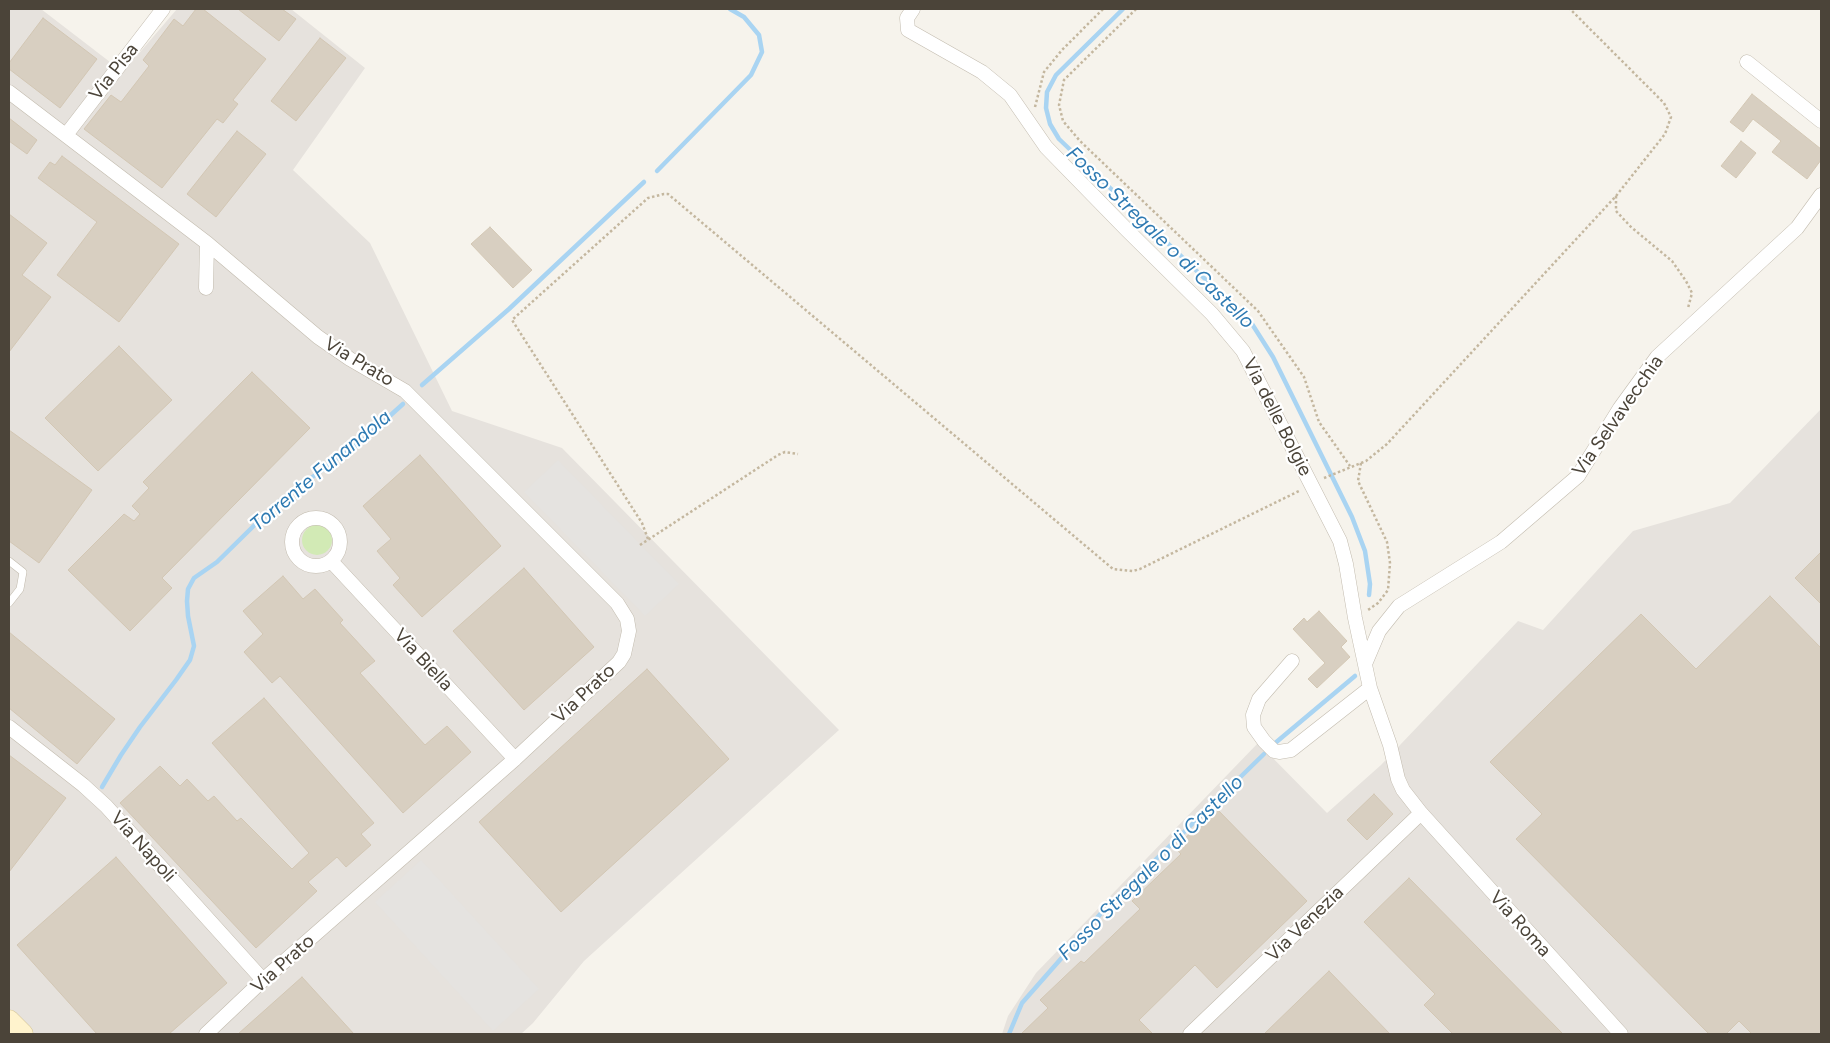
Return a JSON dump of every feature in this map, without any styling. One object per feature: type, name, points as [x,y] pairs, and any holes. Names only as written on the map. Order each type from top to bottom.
[{"type":"street","name":"Via Pisa","points":[[66,136],[163,9]]},
{"type":"street","name":"Via delle Bolgie","points":[[913,9],[907,18],[908,30],[982,72],[1010,95],[1046,147],[1212,314],[1243,351],[1314,483],[1342,548],[1370,688]]},
{"type":"street","points":[[1747,62],[1821,121]]},
{"type":"street","name":"Via Prato","points":[[9,92],[207,243],[318,337],[350,359],[396,384],[405,391],[622,610],[627,619],[629,631],[624,654],[619,662],[514,759],[263,980],[206,1034]]},
{"type":"street","name":"Via Selvavecchia","points":[[1365,665],[1379,631],[1399,606],[1501,542],[1578,476],[1620,408],[1657,357],[1798,228],[1821,195]]},
{"type":"street","points":[[206,288],[207,243]]},
{"type":"street","name":"Via Biella","points":[[331,560],[514,759]]},
{"type":"street","points":[[1292,661],[1259,698],[1253,715],[1254,727],[1274,751],[1284,752],[1296,747],[1370,688]]},
{"type":"street","name":"Via Roma","points":[[1370,688],[1390,745],[1398,779],[1410,801],[1621,1034]]},
{"type":"street","name":"Via Napoli","points":[[9,728],[83,785],[106,806],[263,980]]},
{"type":"street","name":"Via Venezia","points":[[1190,1034],[1420,813]]},
{"type":"street","points":[[9,1020],[23,1034]]},
{"type":"lane","points":[[9,561],[23,572],[20,589],[9,603]]},
{"type":"path","points":[[1038,133],[1035,105],[1044,72],[1062,50],[1103,9]]},
{"type":"path","points":[[1136,9],[1064,80],[1059,105],[1063,121],[1080,141],[1258,311],[1304,377],[1319,422],[1350,466]]},
{"type":"path","points":[[648,539],[642,523],[512,320],[648,198],[668,194],[1113,569],[1133,572],[1345,468],[1361,462],[1387,444],[1428,402],[1616,196],[1665,134],[1670,117],[1664,103],[1570,9]]},
{"type":"path","points":[[1616,196],[1616,211],[1631,227],[1672,261],[1686,281],[1692,293],[1686,318],[1687,330]]},
{"type":"path","points":[[640,545],[778,455],[784,452],[798,454]]},
{"type":"path","points":[[1361,462],[1358,481],[1387,542],[1390,562],[1388,590],[1378,603]]},
{"type":"shaded area","points":[[9,9],[41,9],[123,72],[177,9],[291,9],[365,68],[293,170],[370,243],[452,411],[562,448],[839,730],[584,961],[533,1023],[521,1034],[9,1034]]},
{"type":"shaded area","points":[[1821,409],[1821,1034],[1002,1034],[1008,1016],[1036,973],[1258,743],[1327,813],[1381,765],[1518,621],[1543,630],[1633,531],[1730,503]]},
{"type":"shaded area","points":[[558,460],[679,584],[645,616],[524,492]]},
{"type":"shaded area","points":[[421,860],[539,989],[493,1031],[375,902]]},
{"type":"green space","points":[[317,525],[327,530],[332,540],[327,550],[317,555],[307,550],[302,540],[307,530]]},
{"type":"building","points":[[196,9],[203,9],[266,59],[233,100],[238,104],[223,123],[217,119],[162,188],[84,129],[111,95],[121,102],[149,66],[143,60],[174,19],[183,26]]},
{"type":"building","points":[[238,9],[282,9],[296,19],[279,41]]},
{"type":"building","points":[[43,18],[97,59],[60,108],[9,69],[9,63]]},
{"type":"building","points":[[320,38],[346,58],[296,121],[271,101]]},
{"type":"building","points":[[1752,94],[1821,149],[1821,160],[1807,179],[1772,152],[1781,141],[1753,119],[1743,132],[1730,122]]},
{"type":"building","points":[[9,118],[37,140],[27,154],[9,141]]},
{"type":"building","points":[[237,131],[266,154],[216,217],[187,194]]},
{"type":"building","points":[[1741,141],[1756,153],[1736,178],[1721,166]]},
{"type":"building","points":[[62,156],[179,244],[119,322],[57,275],[97,222],[38,178],[50,162],[55,165]]},
{"type":"building","points":[[9,214],[47,243],[22,275],[51,297],[9,352]]},
{"type":"building","points":[[490,227],[532,270],[513,288],[471,244]]},
{"type":"building","points":[[119,346],[172,400],[98,471],[45,418]]},
{"type":"building","points":[[252,372],[310,428],[162,578],[172,588],[130,631],[68,570],[124,514],[134,521],[140,514],[132,506],[149,488],[143,482]]},
{"type":"building","points":[[9,430],[92,490],[39,563],[9,541]]},
{"type":"building","points":[[420,455],[501,546],[422,617],[393,585],[400,578],[377,551],[391,539],[363,506]]},
{"type":"building","points":[[1821,552],[1821,604],[1795,578]]},
{"type":"building","points":[[524,568],[594,647],[524,710],[453,631]]},
{"type":"building","points":[[283,576],[303,599],[315,589],[343,620],[340,623],[375,661],[360,673],[425,745],[447,726],[471,752],[403,813],[280,676],[272,683],[244,652],[263,634],[243,611]]},
{"type":"building","points":[[1770,596],[1821,648],[1821,1034],[1752,1034],[1739,1021],[1726,1034],[1709,1034],[1516,839],[1542,814],[1490,762],[1641,614],[1696,669]]},
{"type":"building","points":[[1319,611],[1347,641],[1341,647],[1350,657],[1317,688],[1308,679],[1325,663],[1293,629],[1304,618],[1307,622]]},
{"type":"building","points":[[9,632],[115,719],[77,764],[9,708]]},
{"type":"building","points":[[647,669],[729,759],[561,912],[479,822]]},
{"type":"building","points":[[264,698],[374,823],[361,834],[371,845],[346,867],[337,857],[308,882],[317,891],[256,948],[120,803],[160,766],[180,786],[187,779],[208,801],[214,796],[237,821],[241,818],[292,869],[309,853],[212,743]]},
{"type":"building","points":[[9,755],[66,798],[9,872]]},
{"type":"building","points":[[1374,794],[1393,814],[1367,840],[1347,820]]},
{"type":"building","points":[[1216,808],[1307,901],[1217,988],[1195,965],[1139,1020],[1153,1034],[1021,1034],[1048,1008],[1040,1000],[1081,961],[1084,963],[1140,909],[1132,901],[1181,854],[1175,848]]},
{"type":"building","points":[[116,857],[227,983],[169,1034],[97,1034],[17,945]]},
{"type":"building","points":[[1409,878],[1563,1034],[1453,1034],[1424,1005],[1435,994],[1364,922]]},
{"type":"building","points":[[1329,971],[1390,1034],[1264,1034]]},
{"type":"building","points":[[302,977],[354,1034],[238,1034]]},
{"type":"waterway","name":"Torrente Funandola","points":[[657,171],[751,75],[762,52],[759,35],[744,17],[730,9]]},
{"type":"waterway","name":"Fosso Stregale o di Castello","points":[[1123,9],[1056,75],[1047,92],[1046,108],[1050,124],[1059,139],[1252,324],[1273,357],[1352,517],[1365,551],[1370,584],[1369,595]]},
{"type":"waterway","name":"Torrente Funandola","points":[[422,385],[509,309],[644,182]]},
{"type":"waterway","name":"Torrente Funandola","points":[[102,787],[140,727],[190,660],[194,646],[187,601],[188,589],[194,578],[217,562],[277,503],[363,440],[403,404]]},
{"type":"waterway","name":"Fosso Stregale o di Castello","points":[[1274,744],[1355,676]]},
{"type":"waterway","name":"Fosso Stregale o di Castello","points":[[1009,1034],[1022,1003],[1103,911],[1264,754]]}]
